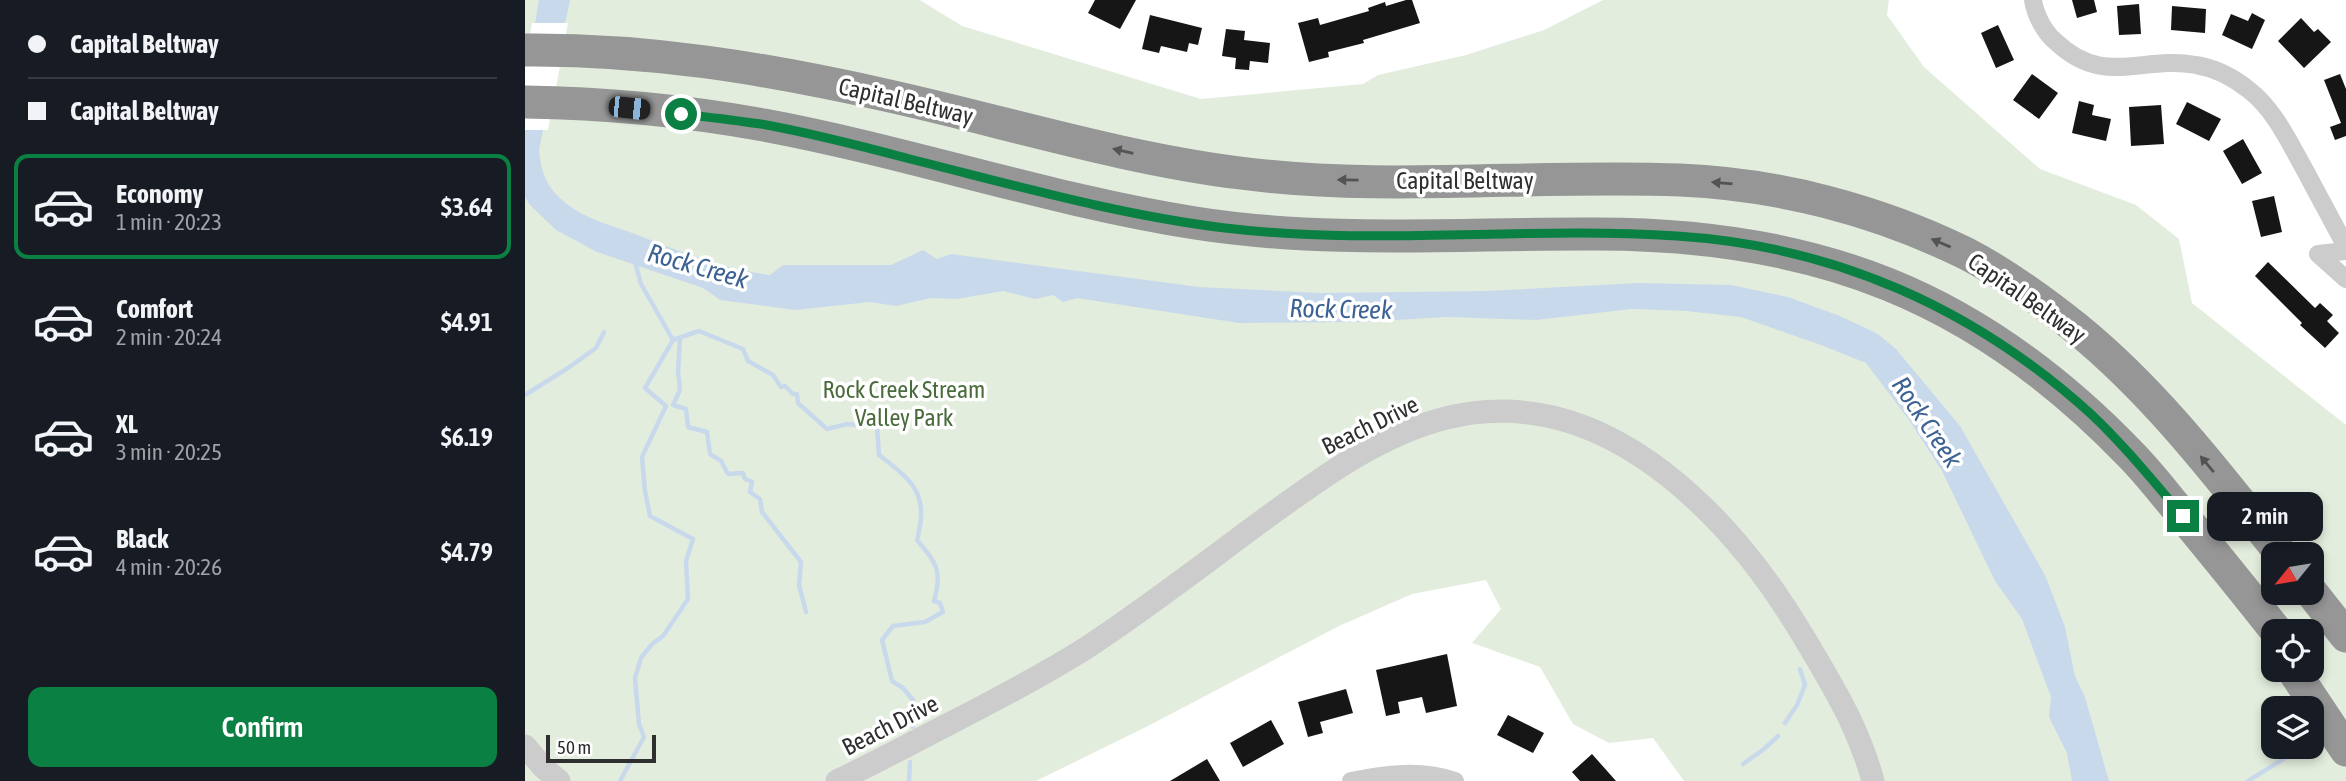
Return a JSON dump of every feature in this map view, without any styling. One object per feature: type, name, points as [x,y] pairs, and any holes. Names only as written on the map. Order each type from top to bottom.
[{"type":"highway","name":"Capital Beltway","points":[[525,50],[590,49],[695,59],[784,74],[886,95],[1162,160],[1241,173],[1312,179],[1371,180],[1683,180],[1753,186],[1826,201],[1890,221],[1968,254],[2077,329],[2127,374],[2172,422],[2270,542]]},
{"type":"highway","points":[[525,102],[578,103],[763,125],[860,146],[1059,197],[1225,228],[1318,235],[1678,236],[1740,243],[1809,257],[1864,274],[1935,304],[1988,335],[2039,371],[2090,414],[2134,457],[2267,619]]},
{"type":"highway","points":[[2215,554],[2261,623]]},
{"type":"highway","points":[[2322,606],[2346,636]]},
{"type":"highway","points":[[2301,682],[2346,750]]},
{"type":"highway","points":[[2318,682],[2346,718]]},
{"type":"street","points":[[2033,0],[2047,34],[2064,50],[2084,62],[2113,69],[2169,64],[2196,65],[2224,74],[2250,91],[2278,124],[2346,249],[2318,254],[2346,279]]},
{"type":"street","name":"Beach Drive","points":[[837,781],[1000,698],[1083,650],[1299,494],[1356,457],[1405,433],[1445,419],[1489,412],[1526,413],[1558,418],[1593,429],[1628,448],[1663,472],[1701,504],[1757,565],[1810,647],[1851,718],[1863,745],[1873,781]]},
{"type":"street","points":[[525,746],[559,781]]},
{"type":"street","points":[[1351,781],[1375,776],[1422,774],[1455,781]]},
{"type":"green space","name":"Rock Creek Stream Valley Park","points":[[525,0],[920,0],[962,26],[1201,99],[1363,84],[1378,75],[1466,55],[1544,30],[1603,0],[1889,0],[1887,15],[1924,67],[2040,169],[2136,205],[2179,239],[2192,303],[2346,425],[2346,781],[1684,781],[1653,738],[1609,743],[1573,724],[1540,667],[1472,643],[1501,609],[1486,580],[1412,594],[1339,626],[1036,781],[525,781]]},
{"type":"water","name":"Rock Creek","points":[[539,0],[570,0],[539,150],[547,182],[568,205],[594,219],[717,264],[770,275],[783,265],[891,265],[923,250],[937,259],[951,254],[1199,287],[1320,293],[1486,291],[1638,283],[1731,285],[1788,297],[1840,316],[1878,334],[1896,349],[1960,426],[2045,575],[2065,627],[2075,676],[2085,697],[2109,781],[2072,781],[2067,753],[2049,717],[2051,697],[2022,619],[1995,581],[1942,471],[1909,420],[1866,363],[1741,317],[1686,311],[1632,309],[1536,320],[1447,317],[1361,322],[1239,323],[1077,298],[1063,302],[1053,295],[1035,299],[1003,291],[957,299],[931,298],[896,306],[870,302],[795,310],[720,300],[703,288],[597,252],[556,230],[525,197],[525,82]]},
{"type":"pier","points":[[532,23],[568,23],[548,130],[525,130],[525,63]]},
{"type":"building","points":[[1095,0],[1136,0],[1120,29],[1088,13]]},
{"type":"building","points":[[1412,0],[1420,23],[1363,40],[1364,43],[1328,52],[1329,57],[1309,62],[1298,23],[1318,18],[1320,25],[1369,11],[1368,8],[1385,2],[1386,6]]},
{"type":"building","points":[[2072,0],[2094,0],[2097,12],[2077,18]]},
{"type":"building","points":[[2139,4],[2141,34],[2119,35],[2117,6]]},
{"type":"building","points":[[2172,6],[2206,9],[2205,33],[2171,30]]},
{"type":"building","points":[[2252,13],[2265,20],[2252,49],[2222,35],[2231,14],[2248,21]]},
{"type":"building","points":[[1150,15],[1202,28],[1198,45],[1189,43],[1187,52],[1161,46],[1159,53],[1142,49]]},
{"type":"building","points":[[2301,18],[2314,32],[2318,29],[2331,42],[2304,68],[2278,41]]},
{"type":"building","points":[[1998,25],[2014,60],[1996,68],[1981,33]]},
{"type":"building","points":[[1226,29],[1245,31],[1244,40],[1270,43],[1268,63],[1250,61],[1249,70],[1235,69],[1236,58],[1222,56]]},
{"type":"building","points":[[2032,74],[2058,93],[2039,119],[2013,100]]},
{"type":"building","points":[[2340,74],[2346,89],[2346,136],[2335,140],[2330,127],[2341,123],[2324,80]]},
{"type":"building","points":[[2079,101],[2094,105],[2092,115],[2111,119],[2106,141],[2072,133]]},
{"type":"building","points":[[2187,102],[2221,119],[2209,141],[2176,124]]},
{"type":"building","points":[[2161,105],[2164,144],[2131,146],[2129,107]]},
{"type":"building","points":[[2243,139],[2262,173],[2242,184],[2223,151]]},
{"type":"building","points":[[2274,196],[2282,232],[2261,237],[2252,201]]},
{"type":"building","points":[[2268,262],[2315,308],[2320,303],[2333,315],[2327,321],[2339,333],[2325,348],[2255,276]]},
{"type":"building","points":[[1447,654],[1457,706],[1426,713],[1422,697],[1398,702],[1400,713],[1386,716],[1376,670]]},
{"type":"building","points":[[1346,689],[1353,713],[1320,722],[1323,733],[1308,737],[1298,702]]},
{"type":"building","points":[[1508,715],[1544,733],[1533,753],[1497,735]]},
{"type":"building","points":[[1271,720],[1284,744],[1243,767],[1230,743]]},
{"type":"building","points":[[1592,754],[1616,781],[1580,781],[1572,772]]},
{"type":"building","points":[[1207,759],[1220,781],[1170,781]]},
{"type":"waterway","points":[[620,781],[644,737],[639,724],[635,678],[641,658],[652,644],[663,636],[688,599],[686,561],[693,539],[650,516],[642,457],[666,406],[645,388],[673,340],[641,284],[635,262]]},
{"type":"waterway","points":[[673,340],[699,331],[743,349],[748,361],[773,375],[781,387],[785,386],[793,394],[797,394],[798,403],[827,429],[847,424],[877,427],[879,455],[916,490],[921,511],[917,540],[936,568],[938,582],[934,601],[940,603],[943,612],[925,622],[893,626],[882,640],[892,681],[903,688],[913,700],[913,727]]},
{"type":"waterway","points":[[525,395],[596,348],[604,332]]},
{"type":"waterway","points":[[680,338],[680,390],[673,405],[686,409],[688,427],[707,432],[710,454],[721,461],[728,474],[743,473],[745,479],[752,482],[750,492],[760,499],[762,512],[801,562],[799,585],[806,612]]},
{"type":"waterway","points":[[1785,723],[1797,705],[1805,685],[1800,669]]},
{"type":"waterway","points":[[1743,764],[1778,736]]},
{"type":"waterway","points":[[2248,781],[2283,759]]},
{"type":"waterway","points":[[909,781],[910,762]]},
{"type":"route","points":[[681,114],[763,125],[860,146],[1047,194],[1145,215],[1225,228],[1305,235],[1678,236],[1740,243],[1809,257],[1864,274],[1935,304],[1988,335],[2039,371],[2090,414],[2134,457],[2183,516]]}]
